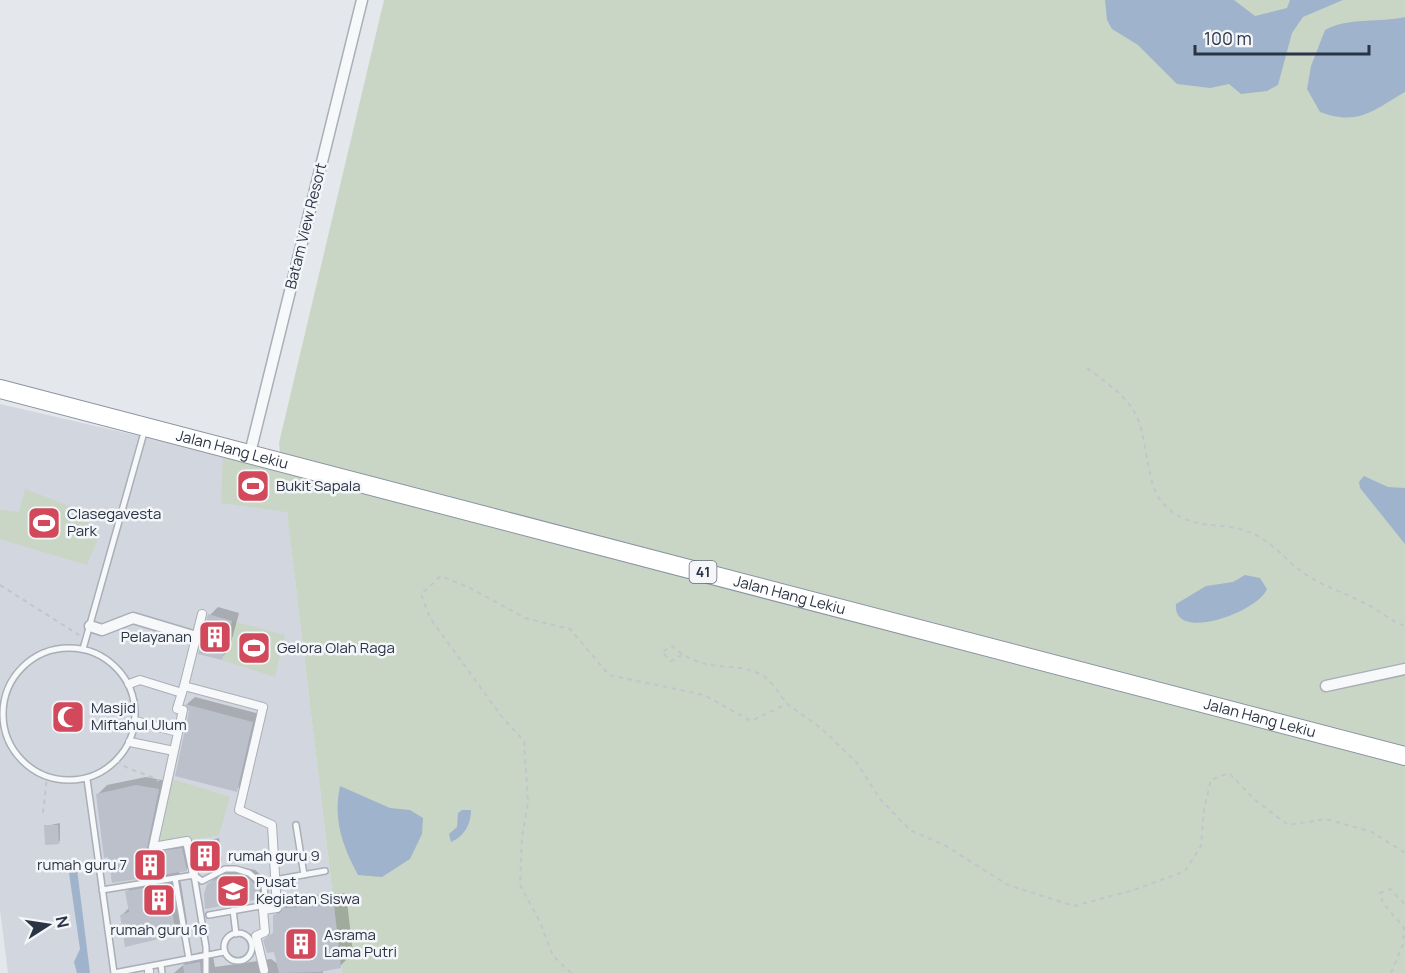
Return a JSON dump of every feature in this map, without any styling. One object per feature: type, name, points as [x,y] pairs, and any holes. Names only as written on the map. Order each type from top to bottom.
[{"type":"highway","name":"Jalan Hang Lekiu","points":[[0,389],[1405,756]]},
{"type":"street","name":"Batam View Resort","points":[[250,453],[362,0]]},
{"type":"street","points":[[194,875],[187,841],[153,847],[183,710],[177,709],[202,614]]},
{"type":"street","points":[[90,626],[102,630],[133,618],[193,636]]},
{"type":"street","points":[[1326,686],[1405,669]]},
{"type":"street","points":[[129,684],[140,680],[263,707],[239,810],[272,825],[277,908],[263,910],[265,932],[256,936],[264,970]]},
{"type":"street","points":[[135,721],[178,732]]},
{"type":"street","points":[[130,742],[174,751]]},
{"type":"lane","points":[[83,649],[145,427]]},
{"type":"lane","points":[[66,647],[83,649],[110,662],[129,684],[134,698],[135,721],[130,742],[117,760],[100,773],[87,779],[70,781],[46,777],[23,762],[12,749],[4,724],[4,699],[21,669],[34,657],[66,647]]},
{"type":"lane","points":[[87,779],[114,973],[224,952],[239,961],[246,959],[250,954],[251,942],[246,937],[236,934],[224,941],[224,952]]},
{"type":"lane","points":[[296,825],[304,875]]},
{"type":"lane","points":[[102,890],[194,875],[202,881],[225,869],[236,869],[249,873],[264,886],[266,905],[209,915]]},
{"type":"lane","points":[[264,886],[275,884],[280,879],[324,871]]},
{"type":"lane","points":[[194,875],[206,955],[206,973]]},
{"type":"lane","points":[[175,878],[189,958]]},
{"type":"lane","points":[[233,910],[236,934]]},
{"type":"lane","points":[[161,964],[162,973]]},
{"type":"path","points":[[1087,368],[1115,389],[1136,414],[1145,438],[1154,490],[1161,501],[1179,517],[1193,524],[1237,528],[1254,534],[1307,576],[1368,605],[1393,622],[1405,626]]},
{"type":"path","points":[[571,973],[553,956],[539,920],[520,885],[522,837],[528,802],[524,741],[495,708],[430,618],[421,594],[441,576],[470,588],[525,618],[570,629],[609,675],[704,695],[751,721],[788,704]]},
{"type":"path","points":[[0,585],[86,640]]},
{"type":"path","points":[[682,655],[670,661],[662,652],[672,646],[682,655],[705,666],[730,668],[762,676],[788,704],[821,728],[857,764],[880,799],[910,830],[946,846],[1008,885],[1074,906],[1134,890],[1185,871],[1201,846],[1204,809],[1211,780],[1229,773],[1254,799],[1288,825],[1326,819],[1372,832],[1405,854]]},
{"type":"path","points":[[117,760],[123,768],[147,772],[166,786]]},
{"type":"path","points":[[43,813],[46,777]]},
{"type":"path","points":[[1391,973],[1403,944],[1405,927],[1383,903],[1380,892],[1390,889],[1405,904]]},
{"type":"shaded area","points":[[0,404],[282,469],[342,973],[8,973],[0,910]]},
{"type":"green space","points":[[384,0],[1405,0],[1405,973],[342,973],[287,512],[221,503],[223,455],[282,468],[279,443]]},
{"type":"green space","name":"Clasegavesta Park","points":[[25,489],[72,507],[100,534],[87,565],[0,539],[0,510],[19,512]]},
{"type":"green space","name":"Gelora Olah Raga","points":[[232,621],[285,635],[275,677],[222,660]]},
{"type":"green space","points":[[172,779],[230,797],[219,835],[155,847]]},
{"type":"water","points":[[1105,0],[1234,0],[1255,16],[1287,8],[1290,0],[1343,0],[1303,17],[1292,33],[1278,85],[1267,91],[1241,94],[1229,84],[1210,88],[1177,84],[1138,45],[1112,29],[1107,20]]},
{"type":"water","points":[[1405,17],[1405,92],[1374,110],[1355,117],[1333,116],[1320,112],[1307,89],[1311,66],[1325,30],[1344,23]]},
{"type":"water","points":[[1364,476],[1388,487],[1405,488],[1405,544],[1360,488],[1359,482]]},
{"type":"water","points":[[1245,575],[1260,578],[1267,589],[1248,607],[1233,615],[1200,623],[1187,621],[1178,616],[1176,604],[1206,586],[1233,582]]},
{"type":"water","points":[[340,786],[390,808],[410,810],[423,818],[422,834],[410,859],[382,877],[358,875],[340,832],[338,798]]},
{"type":"water","points":[[462,810],[471,810],[470,820],[460,837],[451,842],[449,834],[457,827],[458,813]]},
{"type":"water","points":[[77,869],[90,973],[77,973],[74,962],[80,949],[69,873]]},
{"type":"building","name":"Pelayanan","points":[[208,614],[232,621],[222,660],[198,654]]},
{"type":"building","points":[[185,704],[253,722],[237,792],[175,776],[189,711]]},
{"type":"building","points":[[136,785],[159,789],[146,853],[182,848],[187,871],[112,883],[108,857],[104,858],[96,794]]},
{"type":"building","points":[[44,825],[58,825],[59,844],[45,845]]},
{"type":"building","name":"rumah guru 9","points":[[215,842],[218,867],[200,870],[195,846]]},
{"type":"building","points":[[226,874],[247,877],[259,888],[260,899],[205,909],[204,894],[207,884]]},
{"type":"building","points":[[168,884],[176,935],[125,947],[120,915],[129,912],[125,891]]},
{"type":"building","name":"Asrama Lama Putri","points":[[334,905],[341,968],[320,972],[279,973],[274,952],[267,953],[263,940],[273,933],[273,915],[280,913],[283,908]]},
{"type":"building","points":[[200,962],[201,973],[184,973],[183,965]]},
{"type":"place","name":"Bukit Sapala","points":[[253,486]]},
{"type":"place","name":"Clasegavesta Park","points":[[44,523]]},
{"type":"place","name":"Pelayanan","points":[[215,637]]},
{"type":"place","name":"Gelora Olah Raga","points":[[254,648]]},
{"type":"place","name":"Masjid Miftahul Ulum","points":[[68,717]]},
{"type":"place","name":"rumah guru 9","points":[[205,856]]},
{"type":"place","name":"rumah guru 7","points":[[150,865]]},
{"type":"place","name":"Pusat Kegiatan Siswa","points":[[233,891]]},
{"type":"place","name":"rumah guru 16","points":[[159,900]]},
{"type":"place","name":"Asrama Lama Putri","points":[[301,944]]}]
